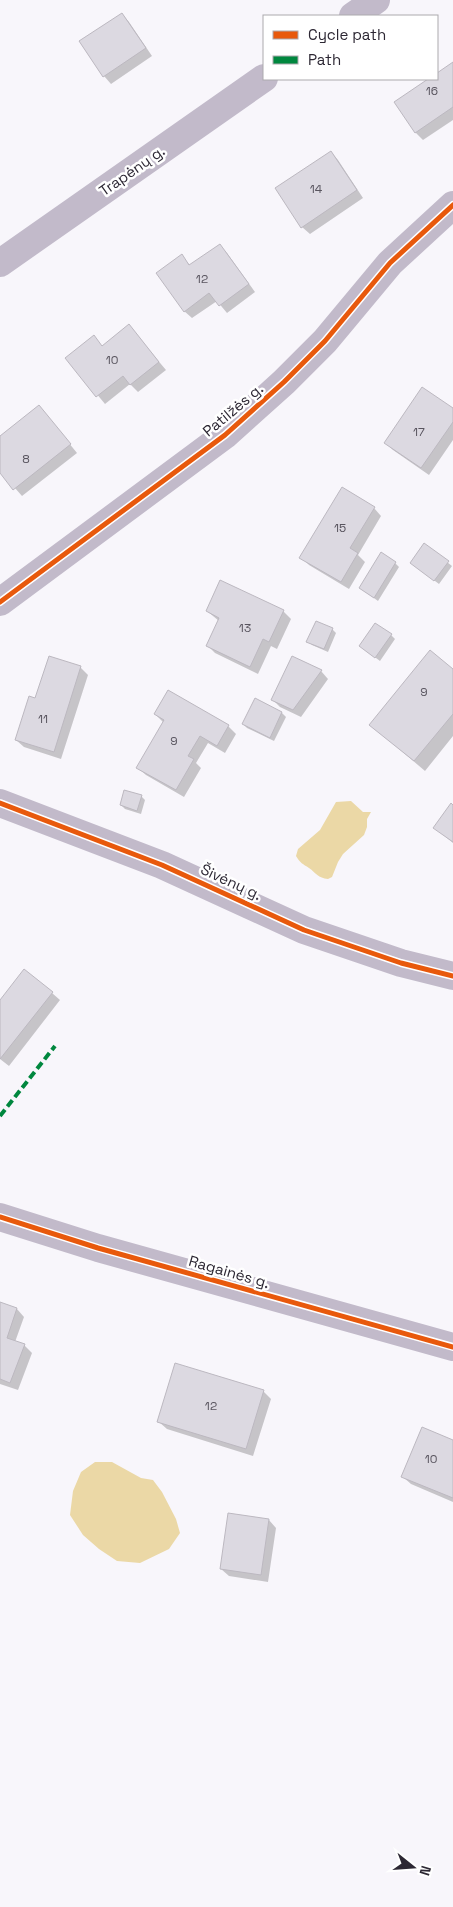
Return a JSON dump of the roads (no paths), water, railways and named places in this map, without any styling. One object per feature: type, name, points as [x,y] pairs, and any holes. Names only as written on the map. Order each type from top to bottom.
[{"type":"street","points":[[354,15],[376,0]]},
{"type":"street","name":"Trapėnų g.","points":[[0,263],[263,79]]},
{"type":"street","name":"Patilžės g.","points":[[0,602],[225,435],[284,382],[325,341],[390,263],[453,205]]},
{"type":"street","name":"Šivėnų g.","points":[[0,803],[162,865],[304,930],[401,964],[453,976]]},
{"type":"street","name":"Ragainės g.","points":[[0,1217],[98,1248],[453,1347]]}]
